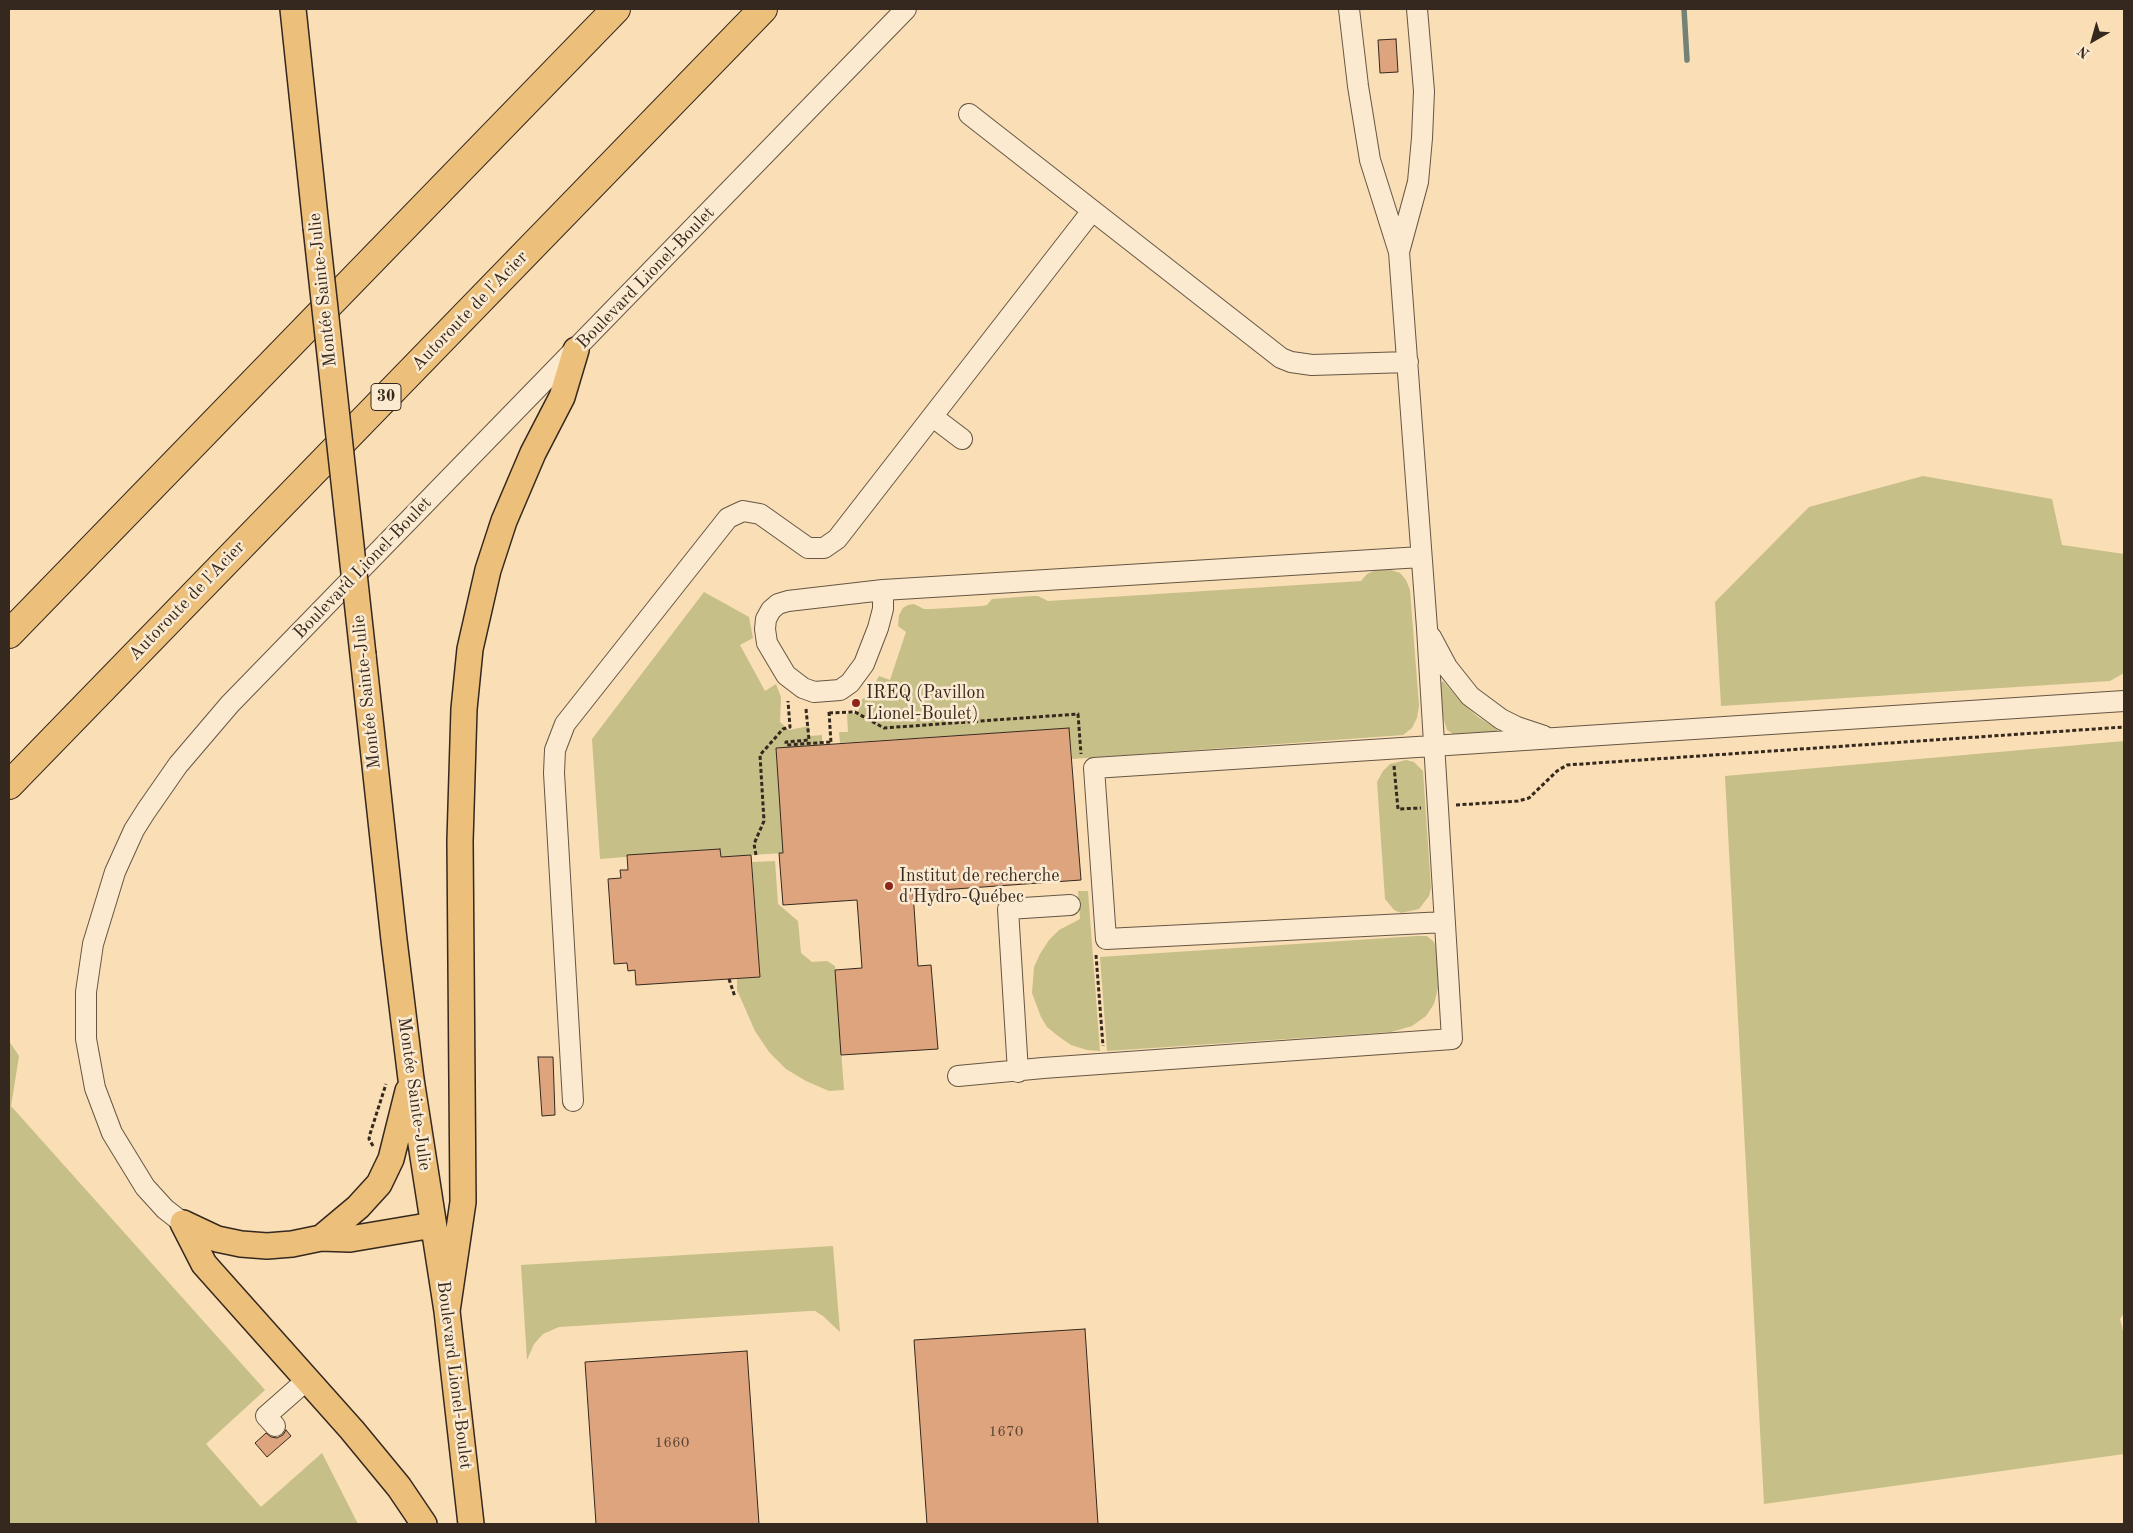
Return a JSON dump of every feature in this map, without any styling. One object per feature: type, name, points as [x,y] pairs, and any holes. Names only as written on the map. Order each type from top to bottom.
[{"type":"highway","points":[[9,634],[616,9]]},
{"type":"highway","name":"Autoroute de l'Acier","points":[[9,785],[763,9]]},
{"type":"main road","name":"Montée Sainte-Julie","points":[[293,9],[394,940],[411,1079],[433,1225]]},
{"type":"main road","points":[[447,1312],[463,1202],[460,841],[462,738],[467,672],[476,619],[496,544],[526,468],[562,397],[576,350]]},
{"type":"main road","points":[[321,1238],[365,1200],[384,1175],[391,1159],[411,1079]]},
{"type":"main road","points":[[183,1223],[217,1239],[241,1244],[279,1245],[321,1238],[350,1239],[433,1225]]},
{"type":"main road","points":[[183,1223],[204,1264],[308,1379],[384,1468],[424,1524]]},
{"type":"main road","name":"Boulevard Lionel-Boulet","points":[[433,1225],[447,1312],[471,1524]]},
{"type":"street","name":"Boulevard Lionel-Boulet","points":[[183,1223],[155,1199],[120,1148],[101,1109],[89,1063],[86,1016],[89,969],[100,921],[124,851],[156,796],[204,733],[906,9]]},
{"type":"street","points":[[958,1076],[1018,1072],[1043,1068],[1452,1040],[1427,628],[1399,252],[1370,160],[1358,86],[1350,9]]},
{"type":"street","points":[[1399,252],[1418,182],[1421,147],[1424,91],[1417,9]]},
{"type":"street","points":[[969,114],[1281,358],[1291,362],[1312,365],[1408,362]]},
{"type":"street","points":[[573,1101],[554,773],[555,750],[560,732],[728,518],[737,512],[754,512],[764,517],[803,546],[813,549],[829,546],[837,539],[1092,211]]},
{"type":"street","points":[[933,417],[962,439]]},
{"type":"street","points":[[884,590],[883,610],[878,628],[864,664],[850,684],[840,690],[814,692],[803,688],[786,675],[768,643],[765,629],[766,619],[771,610],[778,604],[788,601],[884,590],[1421,557]]},
{"type":"street","points":[[1427,628],[1446,667],[1470,696],[1485,709],[1517,727],[1556,739]]},
{"type":"street","points":[[1445,922],[1106,939],[1094,768],[1556,739],[2122,700]]},
{"type":"street","points":[[1018,1072],[1008,909],[1070,905]]},
{"type":"street","points":[[266,1422],[308,1379]]},
{"type":"path","points":[[756,855],[754,844],[764,821],[760,756],[783,730],[790,727],[788,701]]},
{"type":"path","points":[[806,708],[809,740],[786,742],[786,745],[831,743],[829,713],[855,712],[884,728],[1078,714],[1082,760]]},
{"type":"path","points":[[1451,805],[1518,801],[1529,798],[1557,771],[1568,765],[1576,764],[2124,728]]},
{"type":"path","points":[[1394,763],[1398,809],[1425,808]]},
{"type":"path","points":[[1096,950],[1104,1052]]},
{"type":"path","points":[[729,979],[735,997]]},
{"type":"path","name":"Montée Sainte-Julie","points":[[375,1147],[368,1139],[374,1115],[386,1084]]},
{"type":"shaded area","points":[[1923,476],[2052,499],[2062,545],[2124,554],[2124,673],[2110,681],[1721,706],[1715,602],[1809,507]]},
{"type":"shaded area","points":[[1380,568],[1400,573],[1406,580],[1410,590],[1419,706],[1417,718],[1412,728],[1403,735],[1072,759],[1069,728],[840,743],[839,732],[848,732],[847,714],[854,714],[859,710],[859,702],[869,694],[879,676],[890,680],[906,632],[898,626],[899,615],[903,608],[908,605],[914,604],[924,609],[932,609],[982,606],[987,605],[992,599],[1033,596],[1038,596],[1048,601],[1361,581],[1367,574]]},
{"type":"shaded area","points":[[704,592],[749,617],[753,638],[740,645],[765,691],[776,684],[781,697],[780,722],[789,730],[809,726],[810,736],[822,735],[822,745],[776,748],[783,853],[721,857],[720,849],[600,859],[592,739]]},
{"type":"shaded area","points":[[1443,681],[1462,703],[1478,717],[1497,729],[1498,733],[1455,735],[1447,730],[1443,717],[1440,684]]},
{"type":"shaded area","points":[[2124,741],[2124,1313],[2120,1319],[2124,1335],[2124,1454],[1764,1504],[1725,776]]},
{"type":"shaded area","points":[[1406,760],[1414,762],[1423,771],[1431,888],[1429,896],[1419,909],[1401,913],[1394,910],[1385,899],[1377,782],[1383,771],[1390,764]]},
{"type":"shaded area","points":[[775,861],[778,904],[798,921],[801,953],[812,962],[827,961],[835,966],[844,1090],[829,1091],[806,1081],[786,1069],[769,1052],[755,1031],[737,990],[737,979],[760,977],[752,862]]},
{"type":"shaded area","points":[[1078,891],[1088,891],[1100,1051],[1087,1050],[1071,1045],[1047,1027],[1032,993],[1034,967],[1049,940],[1059,930],[1080,919]]},
{"type":"shaded area","points":[[1427,936],[1434,942],[1437,950],[1438,988],[1434,1004],[1426,1016],[1412,1026],[1391,1032],[1107,1051],[1100,957]]},
{"type":"shaded area","points":[[9,1041],[19,1056],[11,1106],[265,1390],[206,1444],[261,1507],[322,1453],[358,1524],[9,1524]]},
{"type":"shaded area","points":[[833,1246],[840,1332],[815,1311],[559,1327],[543,1334],[534,1344],[527,1360],[521,1265]]},
{"type":"building","points":[[1396,39],[1398,72],[1380,73],[1378,40]]},
{"type":"building","name":"Institut de recherche d'Hydro-Québec","points":[[1069,728],[1081,880],[913,892],[918,966],[931,965],[938,1049],[841,1055],[835,970],[862,968],[857,900],[783,905],[779,853],[783,853],[776,748]]},
{"type":"building","points":[[720,849],[721,857],[751,855],[760,977],[636,985],[635,970],[628,971],[627,963],[614,964],[608,879],[621,878],[620,870],[628,870],[627,855]]},
{"type":"building","points":[[538,1057],[553,1057],[555,1115],[542,1116]]},
{"type":"building","points":[[1085,1329],[1098,1524],[927,1524],[914,1340]]},
{"type":"building","points":[[747,1351],[759,1524],[596,1524],[585,1362]]},
{"type":"building","points":[[286,1430],[291,1436],[267,1457],[255,1443],[266,1433],[271,1437],[277,1438],[283,1435]]},
{"type":"waterway","points":[[1684,9],[1687,60]]},
{"type":"place","name":"IREQ (Pavillon Lionel-Boulet)","points":[[856,703]]},
{"type":"place","name":"Institut de recherche d'Hydro-Québec","points":[[889,886]]}]
